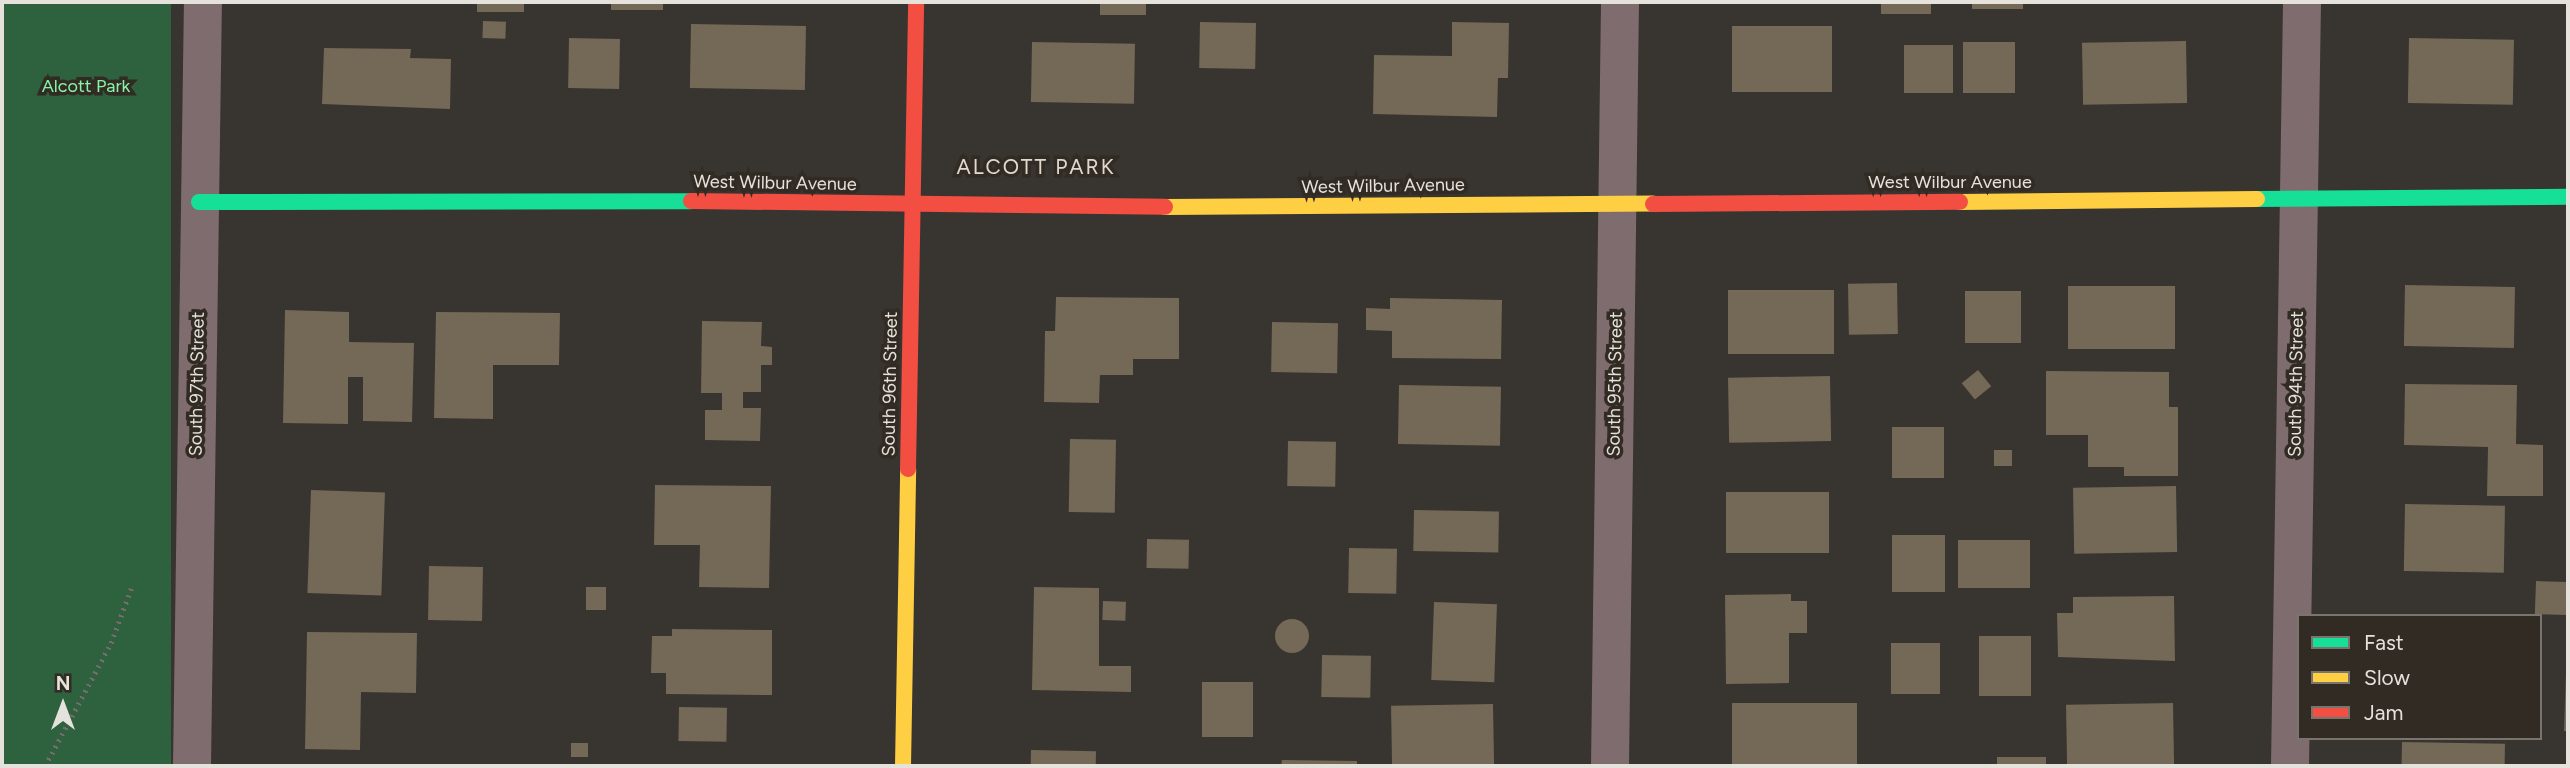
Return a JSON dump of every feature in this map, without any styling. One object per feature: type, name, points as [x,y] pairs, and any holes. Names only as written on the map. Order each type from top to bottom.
[{"type":"street","name":"South 97th Street","points":[[192,766],[203,2]]},
{"type":"street","name":"South 96th Street","points":[[903,766],[916,2]]},
{"type":"street","name":"South 95th Street","points":[[1610,766],[1620,2]]},
{"type":"street","name":"South 94th Street","points":[[2290,766],[2302,2]]},
{"type":"street","name":"West Wilbur Avenue","points":[[199,202],[853,201],[912,209],[2568,197]]},
{"type":"path","points":[[45,766],[111,643],[132,586]]},
{"type":"green space","name":"Alcott Park","points":[[2,2],[171,2],[171,766],[2,766]]},
{"type":"building","points":[[477,2],[524,2],[524,12],[477,12]]},
{"type":"building","points":[[611,2],[663,2],[663,10],[611,10]]},
{"type":"building","points":[[1100,2],[1146,2],[1146,15],[1100,15]]},
{"type":"building","points":[[1881,2],[1931,2],[1931,14],[1881,14]]},
{"type":"building","points":[[1972,2],[2023,2],[2023,9],[1972,9]]},
{"type":"building","points":[[483,21],[506,22],[505,39],[482,38]]},
{"type":"building","points":[[1200,22],[1256,23],[1255,69],[1199,68]]},
{"type":"building","points":[[1452,22],[1509,23],[1508,78],[1498,78],[1497,117],[1373,114],[1374,55],[1452,56]]},
{"type":"building","points":[[691,24],[806,26],[805,90],[690,88]]},
{"type":"building","points":[[1732,26],[1832,26],[1832,92],[1732,92]]},
{"type":"building","points":[[569,38],[620,39],[619,89],[568,88]]},
{"type":"building","points":[[2409,38],[2514,40],[2513,105],[2408,103]]},
{"type":"building","points":[[2186,41],[2187,103],[2083,105],[2082,43]]},
{"type":"building","points":[[1032,42],[1135,44],[1134,104],[1031,102]]},
{"type":"building","points":[[1963,42],[2015,42],[2015,93],[1963,93]]},
{"type":"building","points":[[1904,45],[1953,45],[1953,93],[1904,93]]},
{"type":"building","points":[[324,48],[411,49],[410,58],[451,59],[450,109],[322,104]]},
{"type":"building","points":[[1897,283],[1898,334],[1849,335],[1848,284]]},
{"type":"building","points":[[2405,285],[2515,287],[2514,348],[2404,346]]},
{"type":"building","points":[[2068,286],[2175,286],[2175,349],[2068,349]]},
{"type":"building","points":[[1728,290],[1834,290],[1834,354],[1728,354]]},
{"type":"building","points":[[1965,291],[2021,291],[2021,343],[1965,343]]},
{"type":"building","points":[[1056,297],[1179,298],[1179,359],[1133,359],[1133,375],[1100,375],[1099,403],[1044,402],[1045,331],[1055,331]]},
{"type":"building","points":[[1390,298],[1502,300],[1501,359],[1392,358],[1392,331],[1366,330],[1366,308],[1390,309]]},
{"type":"building","points":[[285,310],[349,312],[349,342],[414,343],[412,422],[363,421],[363,377],[348,377],[348,424],[283,423]]},
{"type":"building","points":[[436,312],[560,313],[559,365],[493,365],[493,419],[434,418]]},
{"type":"building","points":[[702,321],[762,322],[761,346],[772,347],[772,365],[761,365],[761,392],[743,392],[743,408],[761,408],[760,441],[705,440],[705,410],[722,410],[722,393],[701,393]]},
{"type":"building","points":[[1272,322],[1338,323],[1337,373],[1271,372]]},
{"type":"building","points":[[1978,370],[1991,386],[1975,400],[1962,383]]},
{"type":"building","points":[[2046,371],[2169,372],[2169,407],[2178,407],[2178,476],[2124,476],[2124,467],[2088,467],[2088,435],[2046,435]]},
{"type":"building","points":[[1830,376],[1831,441],[1729,443],[1728,378]]},
{"type":"building","points":[[2405,384],[2517,385],[2516,444],[2543,445],[2543,496],[2487,496],[2488,447],[2404,445]]},
{"type":"building","points":[[1399,385],[1501,387],[1500,446],[1398,444]]},
{"type":"building","points":[[1892,427],[1944,427],[1944,478],[1892,478]]},
{"type":"building","points":[[1070,439],[1116,440],[1115,513],[1069,512]]},
{"type":"building","points":[[1288,441],[1336,442],[1335,487],[1287,486]]},
{"type":"building","points":[[1994,450],[2012,450],[2012,466],[1994,466]]},
{"type":"building","points":[[655,485],[771,486],[769,588],[699,587],[700,545],[654,545]]},
{"type":"building","points":[[2176,486],[2177,552],[2074,554],[2073,488]]},
{"type":"building","points":[[311,490],[385,493],[381,596],[307,593]]},
{"type":"building","points":[[1726,492],[1829,492],[1829,553],[1726,553]]},
{"type":"building","points":[[2405,504],[2505,506],[2504,573],[2404,571]]},
{"type":"building","points":[[1414,510],[1499,511],[1498,552],[1413,551]]},
{"type":"building","points":[[1892,535],[1945,535],[1945,592],[1892,592]]},
{"type":"building","points":[[1147,539],[1189,540],[1188,569],[1146,568]]},
{"type":"building","points":[[1958,540],[2030,540],[2030,588],[1958,588]]},
{"type":"building","points":[[1349,548],[1397,549],[1396,594],[1348,593]]},
{"type":"building","points":[[429,566],[483,567],[482,621],[428,620]]},
{"type":"building","points":[[2536,581],[2568,582],[2567,615],[2535,614]]},
{"type":"building","points":[[586,587],[606,587],[606,610],[586,610]]},
{"type":"building","points":[[1034,587],[1099,588],[1099,666],[1131,666],[1131,692],[1032,690]]},
{"type":"building","points":[[1791,594],[1791,601],[1807,601],[1807,633],[1789,633],[1789,683],[1726,684],[1725,595]]},
{"type":"building","points":[[2174,596],[2175,661],[2058,657],[2057,613],[2073,613],[2073,597]]},
{"type":"building","points":[[1103,601],[1126,602],[1125,621],[1102,620]]},
{"type":"building","points":[[1434,602],[1497,604],[1494,682],[1431,680]]},
{"type":"building","points":[[1292,619],[1304,624],[1309,636],[1304,648],[1292,653],[1280,648],[1275,636],[1280,624]]},
{"type":"building","points":[[672,629],[772,630],[772,695],[666,694],[666,673],[651,673],[652,636],[672,636]]},
{"type":"building","points":[[307,632],[417,633],[416,693],[361,692],[360,750],[305,749]]},
{"type":"building","points":[[1979,636],[2031,636],[2031,696],[1979,696]]},
{"type":"building","points":[[1891,643],[1940,643],[1940,694],[1891,694]]},
{"type":"building","points":[[1322,655],[1371,656],[1370,698],[1321,697]]},
{"type":"building","points":[[2566,673],[2568,731],[2564,731]]},
{"type":"building","points":[[1202,682],[1253,682],[1253,737],[1202,737]]},
{"type":"building","points":[[1732,703],[1857,703],[1857,766],[1732,766]]},
{"type":"building","points":[[2173,703],[2174,766],[2067,766],[2066,705]]},
{"type":"building","points":[[1493,704],[1494,766],[1392,766],[1391,706]]},
{"type":"building","points":[[679,707],[727,708],[726,742],[678,741]]},
{"type":"building","points":[[2402,742],[2505,744],[2505,766],[2402,766]]},
{"type":"building","points":[[571,743],[588,743],[588,757],[571,757]]},
{"type":"building","points":[[1031,750],[1096,751],[1096,766],[1031,766]]},
{"type":"building","points":[[1997,757],[2046,757],[2046,766],[1997,766]]},
{"type":"building","points":[[1282,760],[1357,761],[1357,766],[1281,766]]},
{"type":"traffic: fast","points":[[2257,199],[2568,197]]},
{"type":"traffic: fast","points":[[199,202],[691,201]]},
{"type":"traffic: slow","points":[[1960,202],[2257,199]]},
{"type":"traffic: slow","points":[[1165,207],[1653,204]]},
{"type":"traffic: slow","points":[[903,766],[908,469]]},
{"type":"traffic: jam","points":[[908,469],[916,2]]},
{"type":"traffic: jam","points":[[691,201],[1165,207]]},
{"type":"traffic: jam","points":[[1653,204],[1960,202]]},
{"type":"district","name":"ALCOTT PARK","points":[[1036,167]]}]
